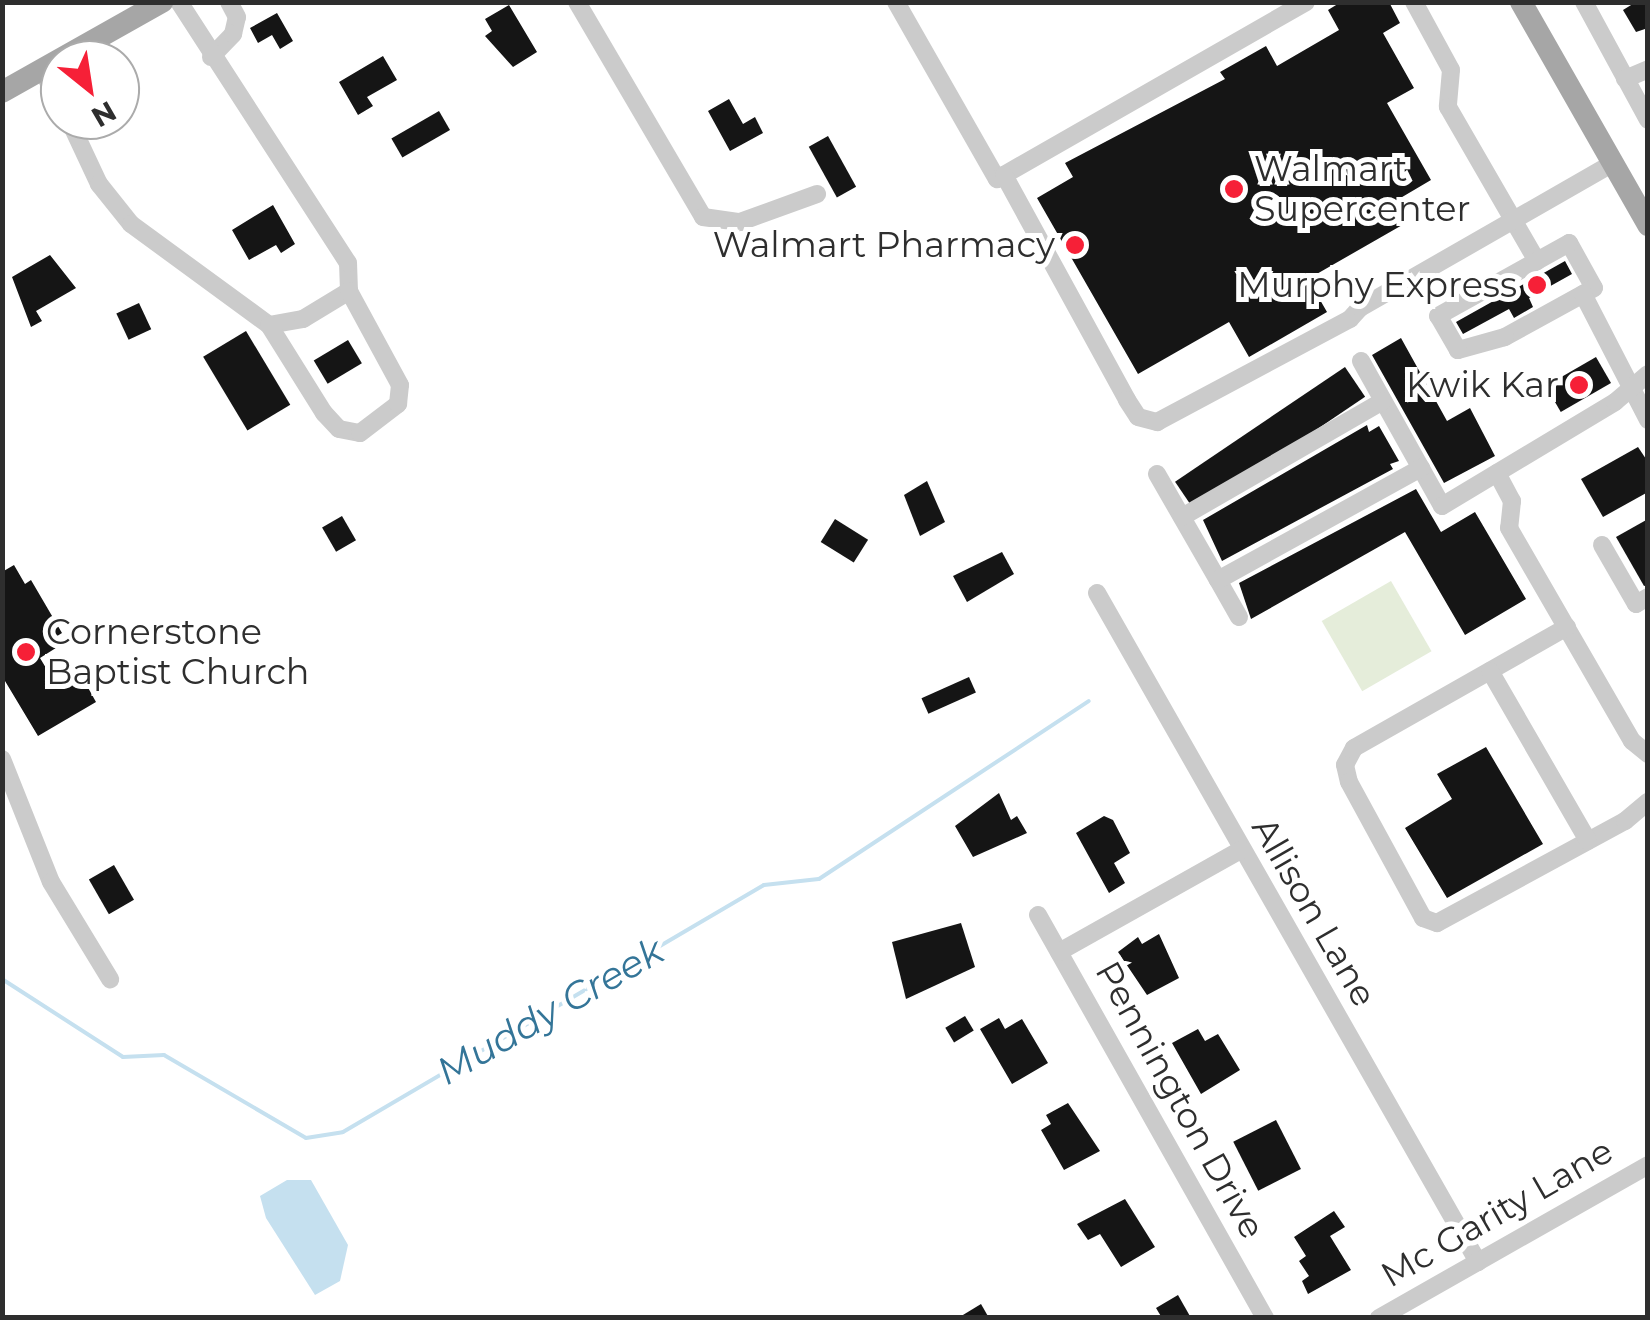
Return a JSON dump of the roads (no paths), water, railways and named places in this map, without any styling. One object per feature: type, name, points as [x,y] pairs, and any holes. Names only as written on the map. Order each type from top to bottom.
[{"type":"main road","points":[[95,40],[162,2]]},
{"type":"main road","points":[[1521,2],[1648,225]]},
{"type":"main road","points":[[2,92],[40,71]]},
{"type":"street","points":[[78,140],[99,184],[132,224],[269,325],[324,414],[339,429],[360,433],[398,404],[400,386],[349,291],[348,264],[178,2]]},
{"type":"street","points":[[211,57],[233,34],[237,18],[229,2]]},
{"type":"street","points":[[577,2],[704,217],[740,222],[818,194]]},
{"type":"street","points":[[896,2],[997,179],[1306,2]]},
{"type":"street","points":[[1414,2],[1452,70],[1448,107],[1537,260]]},
{"type":"street","points":[[1584,2],[1648,120]]},
{"type":"street","points":[[1625,79],[1648,69]]},
{"type":"street","points":[[1008,173],[1076,282],[1080,313],[1138,417],[1157,422],[1350,319],[1612,163]]},
{"type":"street","points":[[1569,243],[1594,288],[1583,294],[1506,337],[1458,350],[1438,316],[1569,243]]},
{"type":"street","points":[[269,325],[303,319],[349,291]]},
{"type":"street","points":[[1583,294],[1640,378],[1648,420]]},
{"type":"street","points":[[1360,362],[1442,506],[1615,402],[1640,378]]},
{"type":"street","points":[[1182,517],[1383,401]]},
{"type":"street","points":[[1218,580],[1421,468]]},
{"type":"street","points":[[1497,473],[1512,501],[1509,528],[1632,740],[1648,754]]},
{"type":"street","points":[[1158,474],[1240,617]]},
{"type":"street","points":[[1602,545],[1636,604],[1648,598]]},
{"type":"street","name":"Allison Lane","points":[[1097,593],[1478,1262]]},
{"type":"street","points":[[1566,627],[1354,748],[1345,766],[1423,918],[1450,922],[1648,802]]},
{"type":"street","points":[[1490,672],[1588,841]]},
{"type":"street","points":[[2,760],[51,882],[110,979]]},
{"type":"street","points":[[1059,952],[1241,850]]},
{"type":"street","name":"Pennington Drive","points":[[1038,915],[1265,1318]]},
{"type":"street","name":"Mc Garity Lane","points":[[1379,1318],[1648,1165]]},
{"type":"water","points":[[287,1180],[311,1180],[348,1245],[340,1281],[315,1295],[266,1218],[260,1196]]},
{"type":"waterway","name":"Muddy Creek","points":[[2,979],[123,1057],[164,1055],[306,1138],[343,1132],[764,885],[819,879],[1089,701]]},
{"type":"place","name":"Walmart Supercenter","points":[[1234,189]]},
{"type":"place","name":"Walmart Pharmacy","points":[[1075,245]]},
{"type":"place","name":"Murphy Express","points":[[1537,285]]},
{"type":"place","name":"Kwik Kar","points":[[1579,385]]},
{"type":"place","name":"Cornerstone Baptist Church","points":[[26,652]]}]
